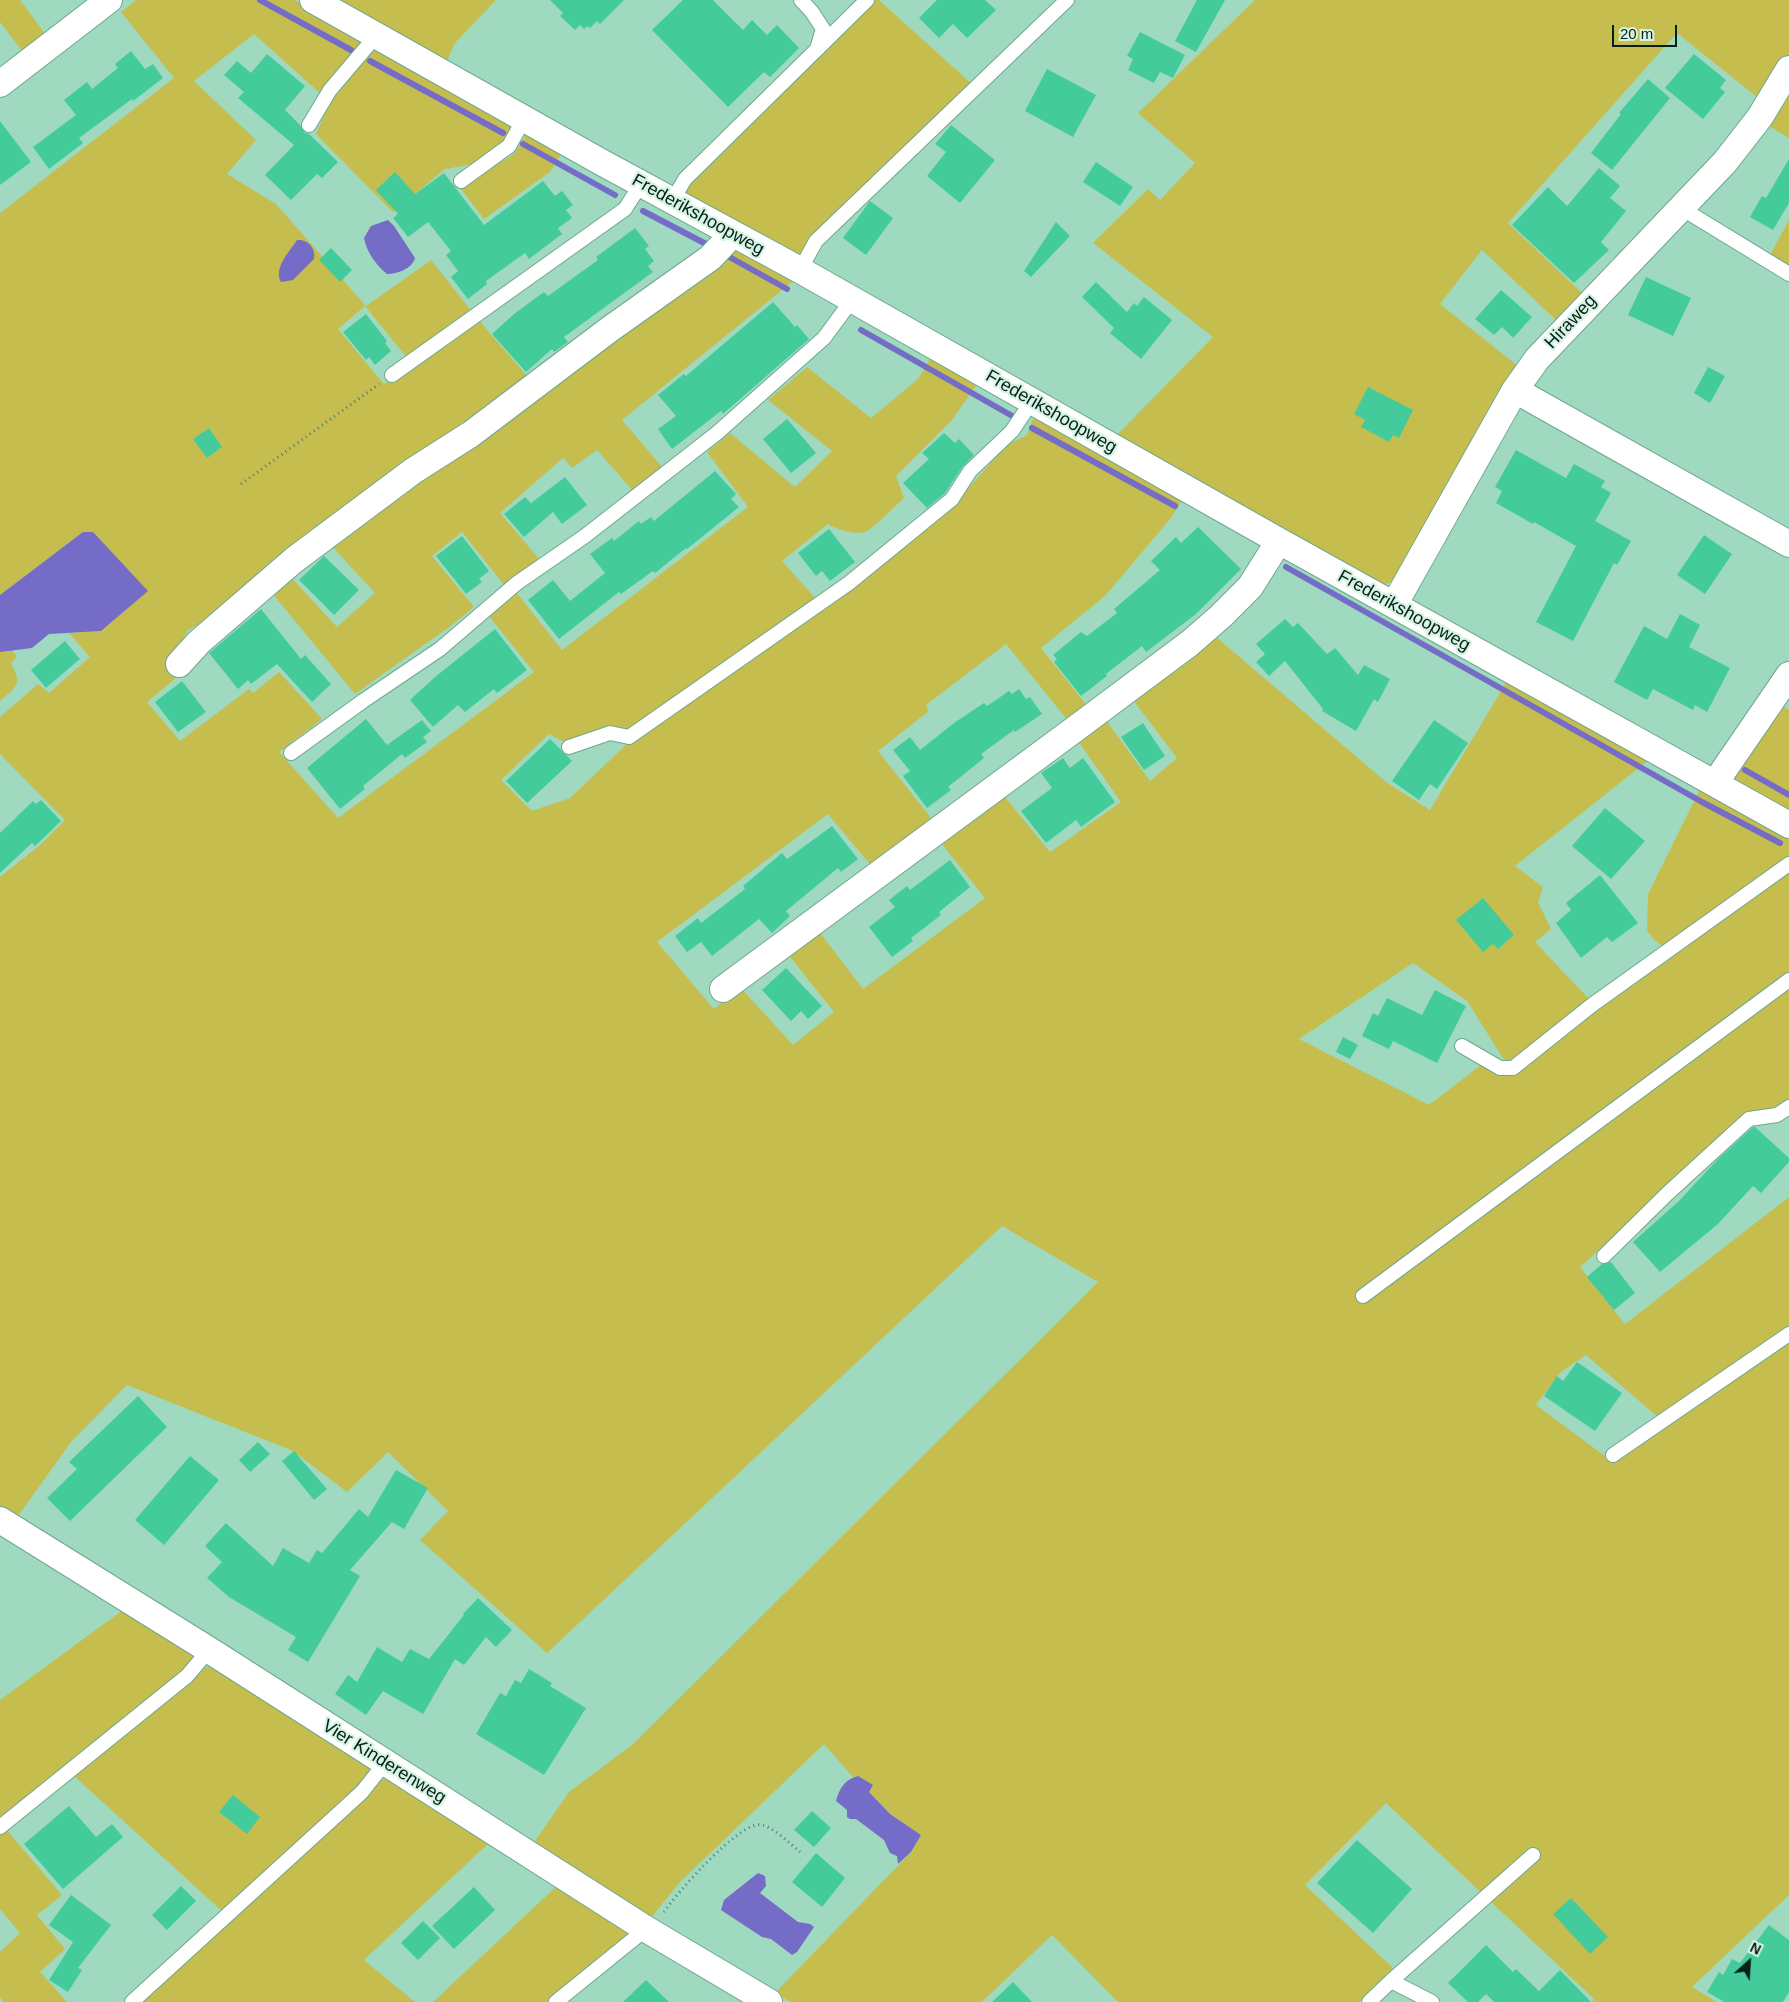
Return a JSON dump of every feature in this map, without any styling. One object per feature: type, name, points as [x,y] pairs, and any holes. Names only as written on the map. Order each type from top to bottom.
[{"type":"street","points":[[0,84],[109,0]]},
{"type":"street","name":"Frederikshoopweg","points":[[313,0],[641,184],[800,270],[1279,542],[1789,824]]},
{"type":"street","name":"Hiraweg","points":[[1394,606],[1515,390],[1563,330],[1725,162],[1760,117],[1789,69]]},
{"type":"street","points":[[179,664],[199,642],[323,538],[413,471],[472,434],[610,330],[710,258],[733,234]]},
{"type":"street","points":[[1515,390],[1789,544]]},
{"type":"street","points":[[723,989],[1190,642],[1250,588],[1279,542]]},
{"type":"street","points":[[1715,784],[1789,675]]},
{"type":"street","name":"Vier Kinderenweg","points":[[0,1520],[209,1650],[648,1930],[769,2002]]},
{"type":"lane","points":[[802,0],[823,29],[817,50]]},
{"type":"lane","points":[[672,200],[685,179],[868,0]]},
{"type":"lane","points":[[800,270],[816,241],[1067,0]]},
{"type":"lane","points":[[309,125],[330,90],[376,36]]},
{"type":"lane","points":[[461,181],[509,146],[524,119]]},
{"type":"lane","points":[[392,374],[625,210],[641,184]]},
{"type":"lane","points":[[1681,208],[1789,274]]},
{"type":"lane","points":[[291,754],[363,701],[440,649],[517,584],[585,536],[717,433],[824,338],[852,300]]},
{"type":"lane","points":[[569,746],[610,733],[629,737],[849,583],[952,499],[970,471],[1012,432],[1032,401]]},
{"type":"lane","points":[[1462,1046],[1500,1068],[1513,1068],[1592,1006],[1789,864]]},
{"type":"lane","points":[[1364,1296],[1789,980]]},
{"type":"lane","points":[[1604,1256],[1668,1193],[1749,1119],[1777,1115],[1789,1107]]},
{"type":"lane","points":[[1613,1455],[1789,1334]]},
{"type":"lane","points":[[0,1827],[187,1676],[209,1650]]},
{"type":"lane","points":[[132,2002],[362,1792],[385,1763]]},
{"type":"lane","points":[[1369,2002],[1532,1855]]},
{"type":"lane","points":[[556,2002],[648,1930]]},
{"type":"lane","points":[[1391,1981],[1432,2002]]},
{"type":"path","points":[[241,484],[392,374]]},
{"type":"path","points":[[648,1930],[673,1899],[732,1838],[751,1825],[761,1824],[800,1852]]},
{"type":"shaded area","points":[[0,0],[20,0],[52,43],[29,60],[0,22]]},
{"type":"shaded area","points":[[136,0],[295,0],[367,41],[322,95],[254,34],[194,81],[256,140],[227,174],[276,204],[366,306],[431,260],[473,313],[408,359],[365,306],[338,329],[384,384],[477,318],[533,383],[237,603],[188,630],[171,660],[176,678],[147,702],[180,741],[249,689],[253,693],[279,672],[322,719],[279,752],[338,818],[534,672],[488,615],[516,592],[562,650],[748,507],[707,452],[730,433],[795,487],[832,451],[768,400],[807,367],[871,418],[918,379],[931,357],[978,383],[952,420],[896,476],[904,498],[880,520],[867,531],[858,533],[842,530],[828,524],[782,561],[818,601],[627,734],[566,743],[549,734],[501,780],[532,811],[570,798],[631,740],[937,514],[942,517],[1007,445],[1027,435],[1033,419],[1040,417],[1183,499],[1171,518],[1105,596],[1041,648],[1088,707],[1069,722],[1006,644],[926,705],[929,711],[878,751],[935,823],[873,868],[828,814],[657,942],[714,1009],[741,988],[793,1045],[834,1012],[787,953],[818,930],[863,989],[985,898],[937,838],[1001,792],[1050,852],[1121,802],[1078,741],[1106,720],[1150,781],[1177,758],[1130,696],[1215,636],[1386,782],[1430,810],[1507,681],[1650,759],[1515,866],[1543,887],[1538,902],[1551,929],[1535,942],[1592,1002],[1516,1061],[1506,1063],[1467,1001],[1413,963],[1299,1039],[1429,1105],[1481,1065],[1503,1075],[1518,1071],[1594,1009],[1789,871],[1789,1099],[1686,1171],[1580,1267],[1625,1324],[1789,1197],[1789,1326],[1660,1419],[1586,1355],[1560,1373],[1536,1405],[1613,1462],[1789,1341],[1789,1895],[1692,1987],[1717,2002],[1592,2002],[1594,1999],[1386,1803],[1305,1885],[1393,1968],[1359,2002],[1118,2002],[1052,1935],[982,2002],[791,2002],[775,1993],[911,1852],[921,1835],[890,1814],[869,1792],[872,1785],[858,1776],[853,1777],[824,1744],[680,1882],[650,1919],[533,1844],[569,1792],[633,1744],[1098,1282],[1002,1226],[547,1653],[420,1540],[448,1511],[388,1452],[347,1492],[293,1451],[127,1385],[71,1442],[16,1519],[0,1509],[0,877],[40,845],[65,820],[0,754],[0,717],[38,684],[49,693],[90,657],[69,633],[101,631],[83,532],[0,595],[0,213],[174,78],[121,12]]},
{"type":"shaded area","points":[[335,0],[496,0],[455,43],[446,63]]},
{"type":"shaded area","points":[[875,0],[879,0],[973,85],[802,254],[795,256],[684,195],[695,175]]},
{"type":"shaded area","points":[[1255,0],[1789,0],[1789,54],[1758,98],[1677,33],[1508,223],[1583,294],[1558,322],[1482,250],[1440,304],[1519,367],[1394,581],[1386,584],[1377,584],[1114,438],[1213,337],[1093,243],[1148,189],[1160,200],[1195,163],[1138,113]]},
{"type":"shaded area","points":[[374,47],[515,124],[504,141],[475,164],[445,169],[393,212],[316,134],[333,95]]},
{"type":"shaded area","points":[[1789,93],[1789,138],[1769,126]]},
{"type":"shaded area","points":[[528,132],[563,151],[550,172],[484,219],[460,188],[514,154]]},
{"type":"shaded area","points":[[388,220],[415,258],[411,265],[404,270],[387,274],[372,258],[364,238],[371,226]]},
{"type":"shaded area","points":[[1789,220],[1789,266],[1770,255]]},
{"type":"shaded area","points":[[297,240],[305,241],[310,245],[314,251],[314,259],[293,280],[281,282],[279,271],[281,265]]},
{"type":"shaded area","points":[[732,245],[797,278],[622,420],[662,467],[632,490],[597,450],[572,468],[563,458],[500,513],[540,560],[504,585],[462,532],[432,556],[474,607],[452,625],[355,694],[267,587],[286,572],[337,627],[375,593],[326,540]]},
{"type":"shaded area","points":[[83,532],[93,532],[148,591],[101,631],[49,634],[32,648],[0,652],[0,595]]},
{"type":"shaded area","points":[[12,650],[17,657],[11,663],[17,676],[17,681],[14,689],[0,701],[0,652]]},
{"type":"shaded area","points":[[1776,702],[1789,710],[1789,815],[1733,782],[1732,773]]},
{"type":"shaded area","points":[[1701,787],[1789,836],[1789,857],[1787,861],[1665,947],[1654,940],[1647,930],[1648,894]]},
{"type":"shaded area","points":[[123,1610],[192,1652],[193,1659],[188,1667],[0,1818],[0,1700]]},
{"type":"shaded area","points":[[212,1666],[367,1762],[370,1771],[363,1782],[223,1912],[74,1776],[205,1668]]},
{"type":"shaded area","points":[[858,1776],[873,1785],[869,1792],[890,1814],[921,1835],[911,1852],[898,1864],[897,1856],[890,1853],[884,1840],[856,1819],[847,1817],[847,1810],[836,1801],[843,1785],[849,1779]]},
{"type":"shaded area","points":[[392,1779],[491,1841],[364,1960],[415,2002],[140,2002],[372,1787],[382,1780]]},
{"type":"shaded area","points":[[5,1828],[62,1895],[37,1915],[65,1949],[40,1972],[67,2002],[4,2002],[0,1998],[0,1952],[20,1933],[0,1909],[0,1832]]},
{"type":"shaded area","points":[[758,1873],[765,1876],[766,1886],[760,1893],[798,1922],[810,1924],[814,1927],[797,1952],[792,1955],[771,1939],[762,1937],[721,1910],[724,1900]]},
{"type":"shaded area","points":[[560,1883],[633,1930],[557,2002],[433,2002]]},
{"type":"building","points":[[550,0],[624,0],[600,24],[597,21],[590,28],[588,26],[584,29],[580,25],[575,30],[560,16],[563,13]]},
{"type":"building","points":[[683,0],[713,0],[743,30],[752,20],[767,35],[777,25],[799,48],[770,77],[764,72],[728,107],[652,30]]},
{"type":"building","points":[[937,0],[985,0],[996,10],[967,38],[953,24],[939,38],[919,18]]},
{"type":"building","points":[[1197,0],[1225,0],[1196,52],[1175,41]]},
{"type":"building","points":[[1140,32],[1185,55],[1173,78],[1160,72],[1154,83],[1128,70],[1133,59],[1127,56]]},
{"type":"building","points":[[131,51],[145,69],[153,64],[163,78],[79,138],[83,143],[49,169],[33,147],[76,115],[64,100],[87,82],[92,89],[118,68],[115,64]]},
{"type":"building","points":[[267,54],[305,86],[285,110],[300,125],[304,132],[309,134],[338,162],[322,178],[317,174],[291,200],[265,175],[294,145],[238,98],[244,92],[224,75],[237,61],[251,73]]},
{"type":"building","points":[[1694,54],[1726,80],[1720,88],[1725,92],[1703,119],[1665,88]]},
{"type":"building","points":[[1047,69],[1096,95],[1073,137],[1025,111]]},
{"type":"building","points":[[1648,79],[1670,98],[1612,170],[1591,153],[1621,114],[1619,113]]},
{"type":"building","points":[[0,121],[31,162],[0,185]]},
{"type":"building","points":[[951,125],[995,160],[960,203],[927,176],[946,152],[935,144]]},
{"type":"building","points":[[1789,159],[1789,203],[1773,230],[1750,217],[1762,196],[1766,198]]},
{"type":"building","points":[[1096,162],[1133,187],[1120,206],[1083,182]]},
{"type":"building","points":[[1599,168],[1620,186],[1610,198],[1626,211],[1601,242],[1609,250],[1574,283],[1512,225],[1548,187],[1567,206]]},
{"type":"building","points":[[395,172],[415,194],[444,173],[484,225],[543,181],[555,196],[562,191],[573,205],[566,210],[572,218],[558,228],[562,234],[529,259],[525,253],[486,281],[487,284],[468,299],[451,277],[458,271],[446,255],[451,251],[428,222],[408,237],[393,218],[398,214],[376,190]]},
{"type":"building","points":[[870,201],[893,218],[866,255],[843,238]]},
{"type":"building","points":[[1056,222],[1070,236],[1031,277],[1024,271]]},
{"type":"building","points":[[635,228],[649,246],[645,249],[654,261],[648,266],[653,272],[564,337],[568,342],[554,352],[552,349],[526,372],[492,334],[514,314],[544,292],[548,296],[598,260],[596,257]]},
{"type":"building","points":[[331,248],[352,270],[340,282],[319,260]]},
{"type":"building","points":[[1646,277],[1691,298],[1673,336],[1628,315]]},
{"type":"building","points":[[1096,282],[1127,312],[1134,303],[1137,306],[1144,297],[1172,320],[1141,359],[1110,333],[1114,328],[1082,297]]},
{"type":"building","points":[[1501,290],[1532,317],[1513,338],[1502,327],[1494,335],[1475,319]]},
{"type":"building","points":[[773,302],[795,327],[797,325],[809,339],[723,414],[721,411],[672,449],[658,429],[676,416],[658,395],[684,374],[686,376]]},
{"type":"building","points":[[366,314],[387,341],[385,343],[391,351],[375,365],[369,357],[366,360],[343,332]]},
{"type":"building","points":[[1708,367],[1725,376],[1710,403],[1694,393]]},
{"type":"building","points":[[1368,387],[1413,410],[1399,438],[1393,435],[1389,442],[1361,427],[1365,420],[1354,414]]},
{"type":"building","points":[[787,419],[816,453],[791,473],[763,439]]},
{"type":"building","points":[[209,428],[222,447],[207,458],[193,439]]},
{"type":"building","points":[[944,433],[955,443],[959,439],[974,455],[963,466],[945,493],[927,508],[903,483],[929,459],[922,453]]},
{"type":"building","points":[[1516,450],[1566,478],[1574,464],[1605,481],[1601,487],[1611,493],[1595,521],[1631,541],[1617,565],[1614,563],[1573,641],[1536,622],[1576,546],[1496,503],[1502,491],[1495,487]]},
{"type":"building","points":[[715,471],[736,494],[731,499],[739,507],[655,573],[653,571],[621,594],[619,592],[559,639],[528,600],[553,580],[570,601],[605,573],[590,554],[612,538],[614,541],[639,521],[641,524],[651,517],[654,521]]},
{"type":"building","points":[[565,477],[587,505],[562,524],[553,512],[524,537],[504,514],[525,497],[531,503]]},
{"type":"building","points":[[1198,527],[1241,569],[1196,614],[1146,652],[1142,646],[1081,696],[1054,662],[1057,659],[1053,655],[1081,632],[1087,636],[1117,613],[1114,609],[1160,570],[1151,561],[1176,537],[1181,543]]},
{"type":"building","points":[[829,529],[855,562],[830,581],[822,571],[816,576],[798,553]]},
{"type":"building","points":[[1704,535],[1732,554],[1705,594],[1677,575]]},
{"type":"building","points":[[462,536],[489,571],[479,579],[482,582],[466,594],[436,556]]},
{"type":"building","points":[[324,556],[359,590],[334,615],[299,580]]},
{"type":"building","points":[[261,609],[301,659],[305,655],[331,684],[312,702],[277,664],[251,684],[248,680],[238,689],[209,653]]},
{"type":"building","points":[[1680,614],[1700,625],[1689,647],[1730,668],[1707,712],[1695,705],[1693,710],[1653,689],[1647,700],[1614,682],[1644,626],[1667,639]]},
{"type":"building","points":[[1285,619],[1293,627],[1298,623],[1327,654],[1335,648],[1358,675],[1364,665],[1390,679],[1378,702],[1374,699],[1356,731],[1322,711],[1323,709],[1285,661],[1269,676],[1256,662],[1265,654],[1256,644]]},
{"type":"building","points":[[495,629],[527,670],[497,693],[494,689],[465,712],[458,705],[433,727],[410,700],[435,677]]},
{"type":"building","points":[[65,641],[80,659],[46,688],[31,670]]},
{"type":"building","points":[[182,681],[206,712],[178,732],[155,702]]},
{"type":"building","points":[[1019,689],[1026,699],[1030,697],[1042,714],[1015,732],[1014,730],[981,754],[984,758],[948,787],[951,790],[927,808],[903,776],[910,771],[893,750],[910,737],[920,750],[954,723],[984,703],[987,706],[1009,691],[1012,694]]},
{"type":"building","points":[[366,719],[387,745],[422,720],[431,731],[423,737],[427,742],[405,758],[402,754],[363,786],[365,789],[340,809],[307,768]]},
{"type":"building","points":[[1434,720],[1468,743],[1437,789],[1430,784],[1419,800],[1392,781]]},
{"type":"building","points":[[1143,723],[1165,756],[1144,770],[1121,737]]},
{"type":"building","points":[[550,739],[572,761],[527,803],[506,781]]},
{"type":"building","points":[[1063,758],[1070,768],[1083,758],[1115,802],[1081,827],[1076,820],[1046,843],[1021,811],[1052,788],[1041,773]]},
{"type":"building","points":[[41,800],[61,821],[35,846],[32,843],[0,873],[0,833],[33,801],[36,804]]},
{"type":"building","points":[[1605,808],[1645,841],[1611,879],[1572,846]]},
{"type":"building","points":[[832,826],[858,859],[841,872],[838,868],[786,911],[790,916],[772,933],[759,919],[712,956],[701,942],[687,952],[675,936],[698,918],[701,923],[745,889],[743,886],[782,853],[787,859]]},
{"type":"building","points":[[950,860],[970,887],[939,912],[941,915],[911,938],[913,941],[892,957],[869,927],[895,907],[889,900],[907,886],[910,890]]},
{"type":"building","points":[[1600,875],[1638,923],[1612,942],[1607,937],[1581,958],[1556,923],[1571,910],[1566,903]]},
{"type":"building","points":[[1483,898],[1514,935],[1498,949],[1493,944],[1483,952],[1456,920]]},
{"type":"building","points":[[786,968],[822,1006],[808,1019],[801,1011],[791,1021],[762,990]]},
{"type":"building","points":[[1435,990],[1466,1006],[1437,1063],[1393,1041],[1389,1049],[1362,1036],[1373,1013],[1378,1016],[1387,998],[1422,1015]]},
{"type":"building","points":[[1343,1037],[1358,1045],[1350,1059],[1336,1052]]},
{"type":"building","points":[[1753,1127],[1789,1158],[1789,1162],[1761,1193],[1753,1186],[1718,1224],[1660,1272],[1633,1242],[1679,1201],[1717,1160]]},
{"type":"building","points":[[1611,1262],[1635,1293],[1614,1310],[1587,1277],[1602,1264]]},
{"type":"building","points":[[1577,1362],[1622,1393],[1595,1431],[1544,1396],[1557,1376],[1563,1381]]},
{"type":"building","points":[[138,1396],[167,1427],[70,1521],[47,1498],[77,1469],[69,1462]]},
{"type":"building","points":[[258,1442],[270,1454],[250,1472],[239,1460]]},
{"type":"building","points":[[294,1451],[327,1489],[314,1500],[282,1461]]},
{"type":"building","points":[[190,1456],[219,1480],[164,1545],[135,1520]]},
{"type":"building","points":[[396,1470],[428,1488],[404,1529],[392,1522],[350,1570],[360,1576],[308,1662],[288,1650],[296,1637],[229,1597],[207,1578],[222,1562],[205,1546],[226,1523],[273,1566],[283,1548],[309,1563],[317,1550],[322,1553],[359,1509],[368,1517]]},
{"type":"building","points":[[478,1598],[512,1630],[496,1647],[486,1637],[464,1665],[455,1659],[423,1714],[383,1691],[366,1715],[335,1694],[348,1675],[357,1682],[377,1647],[402,1662],[410,1649],[429,1659],[463,1614]]},
{"type":"building","points":[[529,1669],[552,1683],[550,1686],[586,1708],[544,1775],[476,1734],[500,1693],[506,1696],[515,1680],[521,1683]]},
{"type":"building","points":[[233,1795],[260,1817],[247,1834],[219,1812]]},
{"type":"building","points":[[69,1806],[96,1837],[112,1824],[123,1837],[63,1889],[24,1844]]},
{"type":"building","points":[[812,1811],[831,1828],[814,1847],[794,1830]]},
{"type":"building","points":[[1357,1840],[1412,1889],[1373,1933],[1317,1883]]},
{"type":"building","points":[[816,1853],[845,1878],[822,1907],[792,1882]]},
{"type":"building","points":[[181,1886],[196,1901],[167,1930],[152,1915]]},
{"type":"building","points":[[474,1887],[495,1910],[454,1949],[432,1926]]},
{"type":"building","points":[[71,1895],[111,1925],[78,1968],[82,1970],[68,1992],[49,1980],[73,1942],[49,1925]]},
{"type":"building","points":[[1571,1898],[1608,1937],[1590,1954],[1553,1914]]},
{"type":"building","points":[[423,1921],[440,1938],[418,1960],[401,1943]]},
{"type":"building","points":[[1769,1925],[1789,1940],[1789,1992],[1783,2002],[1724,2002],[1707,1992],[1719,1972],[1723,1975],[1732,1959],[1740,1963]]},
{"type":"building","points":[[1486,1945],[1513,1972],[1516,1969],[1539,1991],[1560,1970],[1591,2002],[1494,2002],[1486,1994],[1478,2002],[1468,2002],[1448,1983]]},
{"type":"building","points":[[646,1980],[669,2002],[623,2002]]},
{"type":"building","points":[[1013,1982],[1032,2002],[992,2002]]},
{"type":"waterway","points":[[260,0],[351,50]]},
{"type":"waterway","points":[[370,61],[503,133]]},
{"type":"waterway","points":[[523,144],[615,195]]},
{"type":"waterway","points":[[643,211],[708,245]]},
{"type":"waterway","points":[[724,254],[787,289]]},
{"type":"waterway","points":[[861,330],[1014,417]]},
{"type":"waterway","points":[[1032,428],[1175,506]]},
{"type":"waterway","points":[[1286,567],[1702,802],[1780,843]]},
{"type":"waterway","points":[[1745,770],[1789,795]]}]
